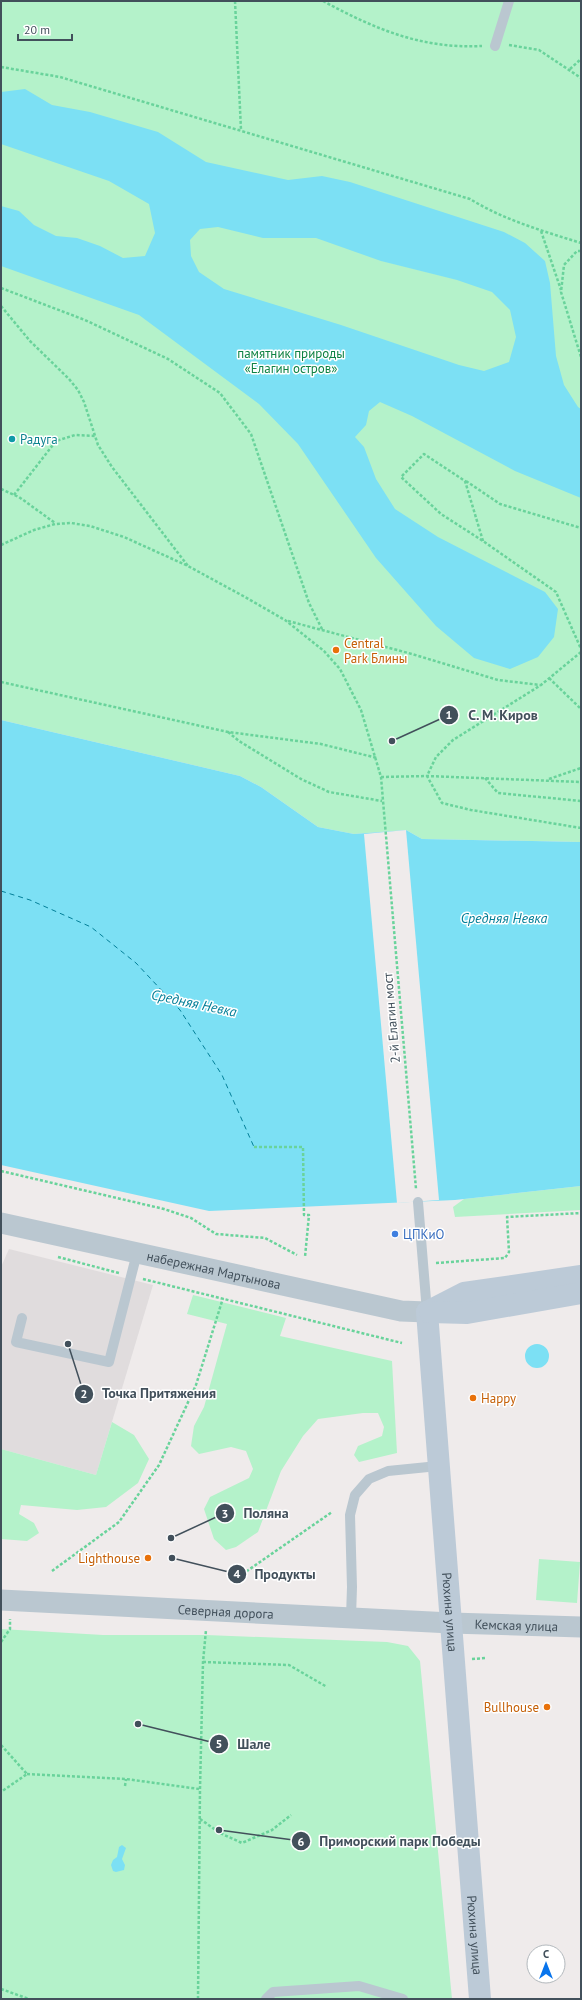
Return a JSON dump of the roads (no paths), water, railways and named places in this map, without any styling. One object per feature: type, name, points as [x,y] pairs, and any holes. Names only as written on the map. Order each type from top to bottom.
[{"type":"street","name":"набережная Мартынова","points":[[1,1223],[401,1311],[467,1313],[581,1294]]},
{"type":"street","name":"набережная Мартынова","points":[[427,1312],[464,1293],[581,1276]]},
{"type":"street","name":"Рюхина улица","points":[[427,1312],[480,1999]]},
{"type":"street","name":"Северная дорога","points":[[1,1600],[451,1623]]},
{"type":"street","name":"Кемская улица","points":[[451,1623],[581,1627]]},
{"type":"lane","points":[[495,46],[509,1]]},
{"type":"lane","name":"Рюхина улица","points":[[418,1202],[427,1312]]},
{"type":"lane","points":[[22,1318],[16,1342],[108,1362],[137,1253]]},
{"type":"lane","points":[[351,1617],[352,1587],[350,1515],[355,1495],[369,1479],[388,1471],[438,1466]]},
{"type":"lane","points":[[266,1999],[273,1992],[359,1986],[403,1999]]},
{"type":"water","points":[[25,89],[52,105],[90,112],[158,132],[206,162],[288,180],[322,176],[350,182],[504,232],[525,243],[545,261],[550,283],[556,356],[564,385],[578,407],[581,409],[581,498],[515,471],[412,416],[380,402],[369,411],[366,425],[355,437],[364,447],[376,479],[395,509],[438,537],[545,592],[558,609],[554,637],[538,657],[510,669],[474,658],[436,626],[376,558],[298,444],[259,404],[139,315],[1,266],[1,206],[19,211],[34,225],[56,236],[77,238],[100,246],[123,258],[145,256],[155,233],[149,204],[109,181],[1,144],[1,92]],"holes":[[[218,227],[263,238],[316,238],[381,261],[457,280],[492,292],[510,310],[516,337],[509,362],[484,371],[459,365],[341,325],[224,289],[199,272],[191,256],[190,240],[200,229]]]},
{"type":"water","name":"Средняя Невка","points":[[1,720],[240,776],[261,787],[318,827],[354,834],[406,830],[422,839],[581,842],[581,1186],[455,1200],[209,1211],[1,1165]]},
{"type":"water","points":[[537,1344],[545,1348],[549,1356],[545,1364],[537,1368],[529,1364],[525,1356],[529,1348]]},
{"type":"water","points":[[122,1845],[126,1848],[122,1859],[125,1865],[124,1870],[116,1872],[113,1871],[111,1865],[113,1860],[117,1857],[119,1847]]},
{"type":"place","name":"Радуга","points":[[12,439]]},
{"type":"place","name":"Central Park Блины","points":[[336,650]]},
{"type":"place","name":"С. М. Киров","points":[[392,741]]},
{"type":"place","name":"ЦПКиО","points":[[395,1234]]},
{"type":"place","name":"Точка Притяжения","points":[[68,1344]]},
{"type":"place","name":"Happy","points":[[473,1398]]},
{"type":"place","name":"Поляна","points":[[171,1538]]},
{"type":"place","name":"Lighthouse","points":[[148,1558]]},
{"type":"place","name":"Продукты","points":[[172,1558]]},
{"type":"place","name":"Bullhouse","points":[[547,1707]]},
{"type":"place","name":"Шале","points":[[138,1724]]},
{"type":"place","name":"Приморский парк Победы","points":[[219,1830]]},
{"type":"park label","name":"памятник природы «Елагин остров»","points":[[291,360]]}]
